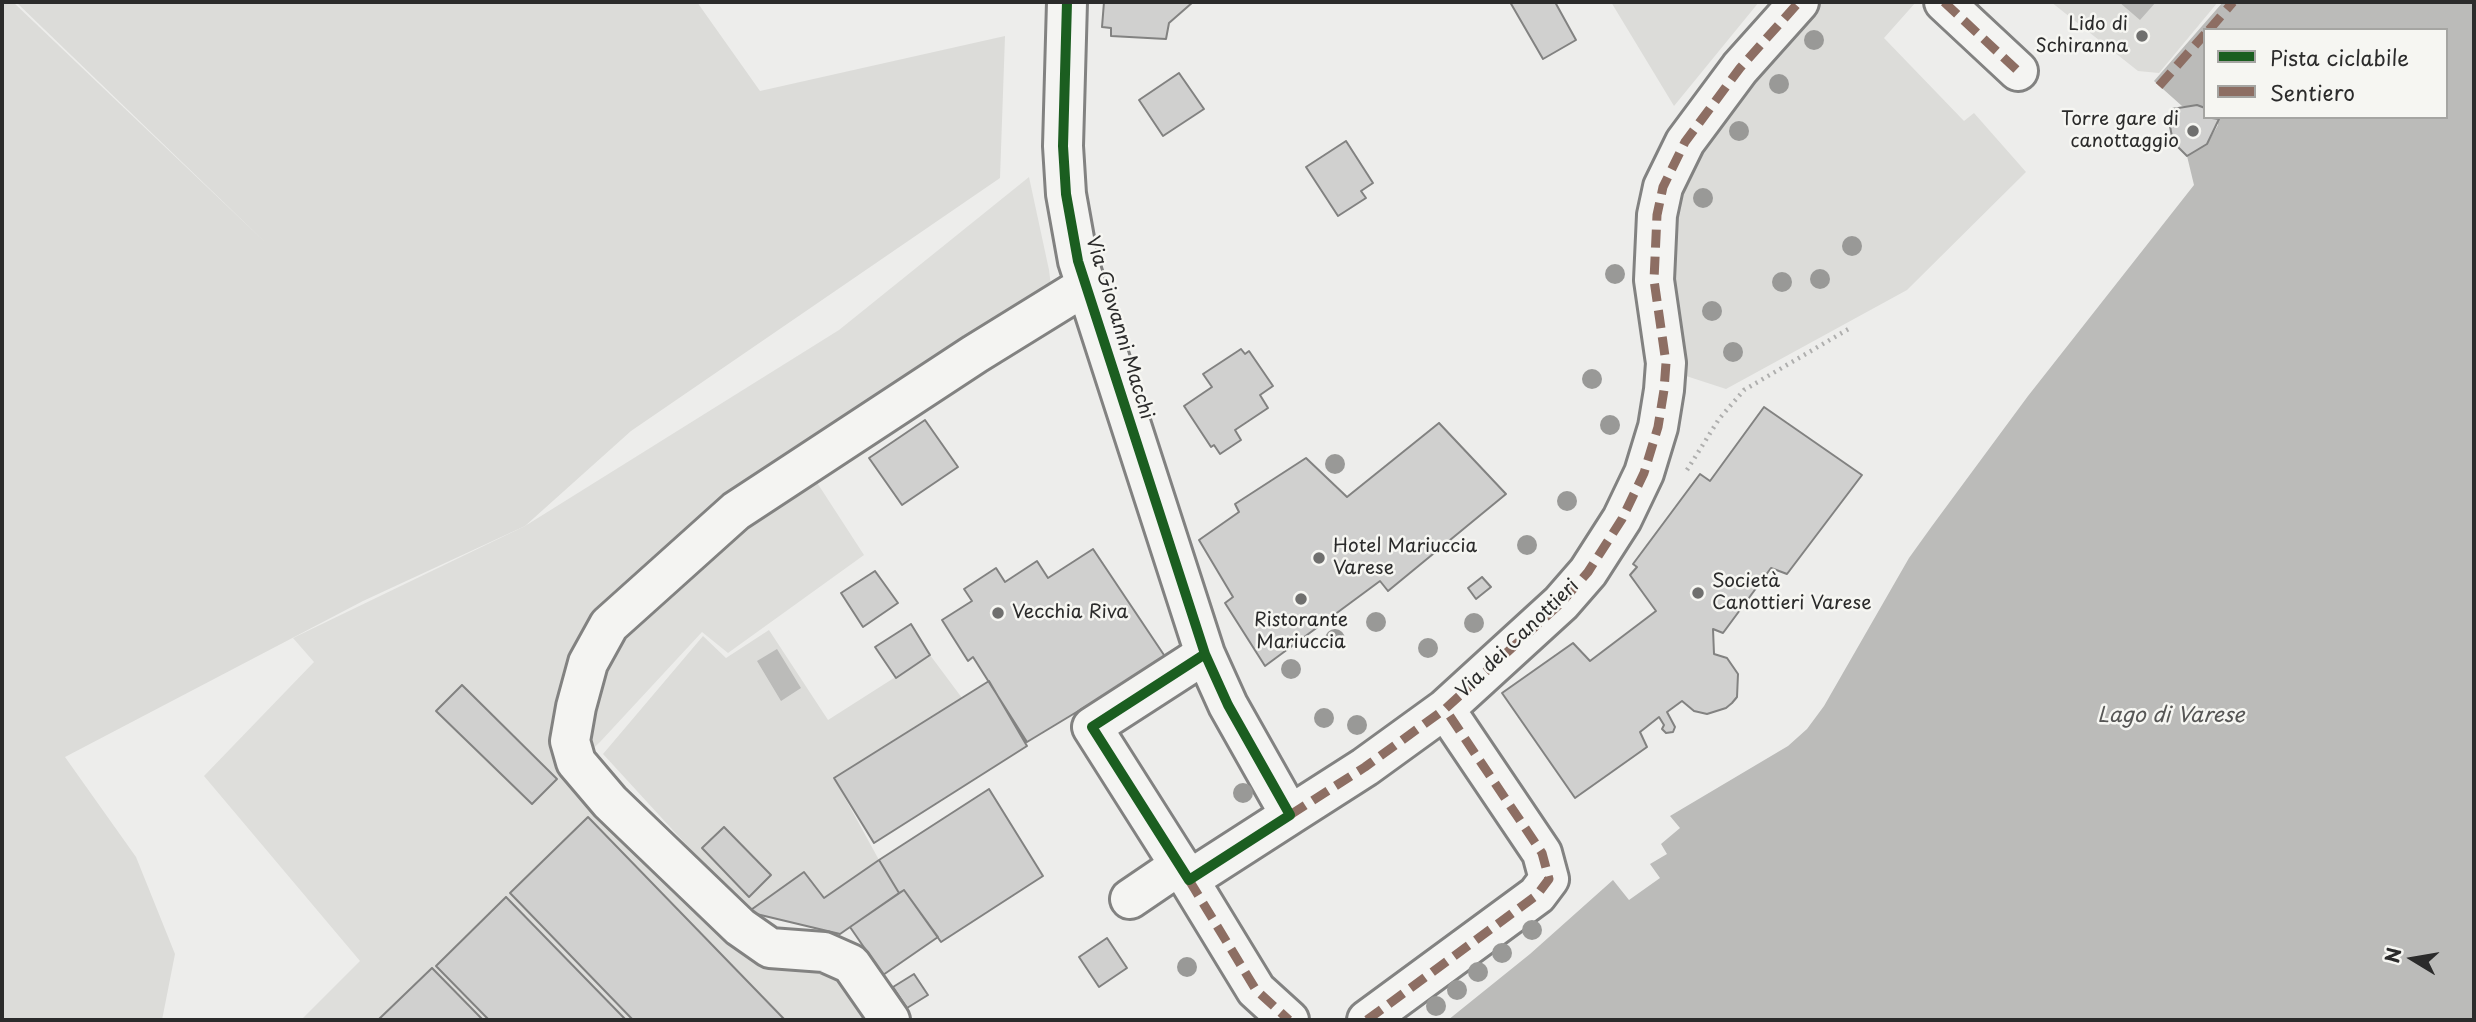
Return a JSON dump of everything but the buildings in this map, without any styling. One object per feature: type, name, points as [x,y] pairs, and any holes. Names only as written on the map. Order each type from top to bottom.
[{"type":"street","name":"Via Giovanni Macchi","points":[[1067,2],[1063,146],[1071,230],[1085,286],[1205,654],[1228,705],[1290,815]]},
{"type":"street","name":"Via dei Canottieri","points":[[1290,815],[1365,767],[1445,709],[1561,603],[1588,572],[1622,519],[1644,473],[1658,427],[1664,390],[1666,363],[1654,280],[1657,215],[1663,187],[1685,142],[1740,68],[1799,2]]},
{"type":"street","points":[[1944,2],[2018,71]]},
{"type":"street","points":[[890,1020],[851,964],[824,952],[770,948],[740,927],[610,802],[576,762],[570,741],[576,707],[589,663],[609,625],[736,510],[975,354],[1085,286]]},
{"type":"street","points":[[1205,654],[1092,727],[1185,872],[1256,990],[1289,1020]]},
{"type":"street","name":"Via dei Canottieri","points":[[1367,1020],[1537,895],[1549,879],[1542,853],[1445,709]]},
{"type":"street","points":[[1130,899],[1290,815]]},
{"type":"path","points":[[1684,475],[1718,419],[1744,390],[1852,327]]},
{"type":"shaded area","points":[[2,2],[13,2],[268,245],[16,2],[697,2],[760,91],[1005,36],[1000,178],[631,431],[525,526],[363,601],[65,757],[136,857],[175,954],[162,1020],[2,1020]]},
{"type":"shaded area","points":[[1611,2],[1759,2],[1674,106]]},
{"type":"shaded area","points":[[1819,2],[1916,2],[1884,38],[1964,121],[1974,113],[2026,172],[1907,290],[1726,389],[1680,374],[1666,264],[1686,161],[1759,67]]},
{"type":"shaded area","name":"Lido di Schiranna","points":[[2051,2],[2218,2],[2159,73],[2138,71]]},
{"type":"shaded area","points":[[1029,177],[1049,270],[1055,317],[814,478],[864,555],[728,653],[702,632],[600,742],[564,776],[756,964],[818,966],[847,975],[879,1020],[301,1020],[360,961],[204,776],[314,662],[293,638],[525,526],[839,330]]},
{"type":"shaded area","points":[[769,630],[828,720],[930,655],[962,698],[834,778],[879,860],[824,898],[804,873],[748,912],[603,754],[703,636],[726,658]]},
{"type":"water","points":[[2119,2],[2156,2],[2140,20]]},
{"type":"water","name":"Lago di Varese","points":[[2223,2],[2474,2],[2474,1020],[1448,1020],[1530,954],[1613,880],[1629,900],[1660,878],[1650,864],[1667,854],[1661,844],[1680,828],[1670,816],[1788,746],[1807,729],[1824,706],[1909,558],[2028,396],[2194,185],[2187,156],[2207,144],[2218,125],[2218,119],[2448,119],[2448,28],[2203,28],[2203,108],[2182,106],[2154,81]]},
{"type":"water","points":[[777,649],[801,688],[781,701],[757,661]]},
{"type":"marked path","points":[[1290,815],[1365,767],[1445,709],[1561,603],[1588,572],[1622,519],[1644,473],[1658,427],[1664,390],[1666,363],[1654,280],[1657,215],[1663,187],[1685,142],[1740,68],[1799,2]]},
{"type":"marked path","points":[[1944,2],[2018,71]]},
{"type":"marked path","points":[[2211,28],[2233,2]]},
{"type":"marked path","points":[[2159,86],[2203,36]]},
{"type":"marked path","points":[[1367,1020],[1537,895],[1549,879],[1542,853],[1445,709]]},
{"type":"marked path","points":[[1189,880],[1256,990],[1289,1020]]},
{"type":"cycle path","points":[[1067,2],[1063,146],[1066,194],[1078,261],[1205,654],[1228,705],[1290,815],[1189,880],[1092,727],[1205,654]]},
{"type":"place","name":"Lido di Schiranna","points":[[2142,36]]},
{"type":"place","name":"Torre gare di canottaggio","points":[[2193,131]]},
{"type":"place","name":"Hotel Mariuccia Varese","points":[[1319,558]]},
{"type":"place","name":"Società Canottieri Varese","points":[[1698,593]]},
{"type":"place","name":"Ristorante Mariuccia","points":[[1301,599]]},
{"type":"place","name":"Vecchia Riva","points":[[998,613]]}]
